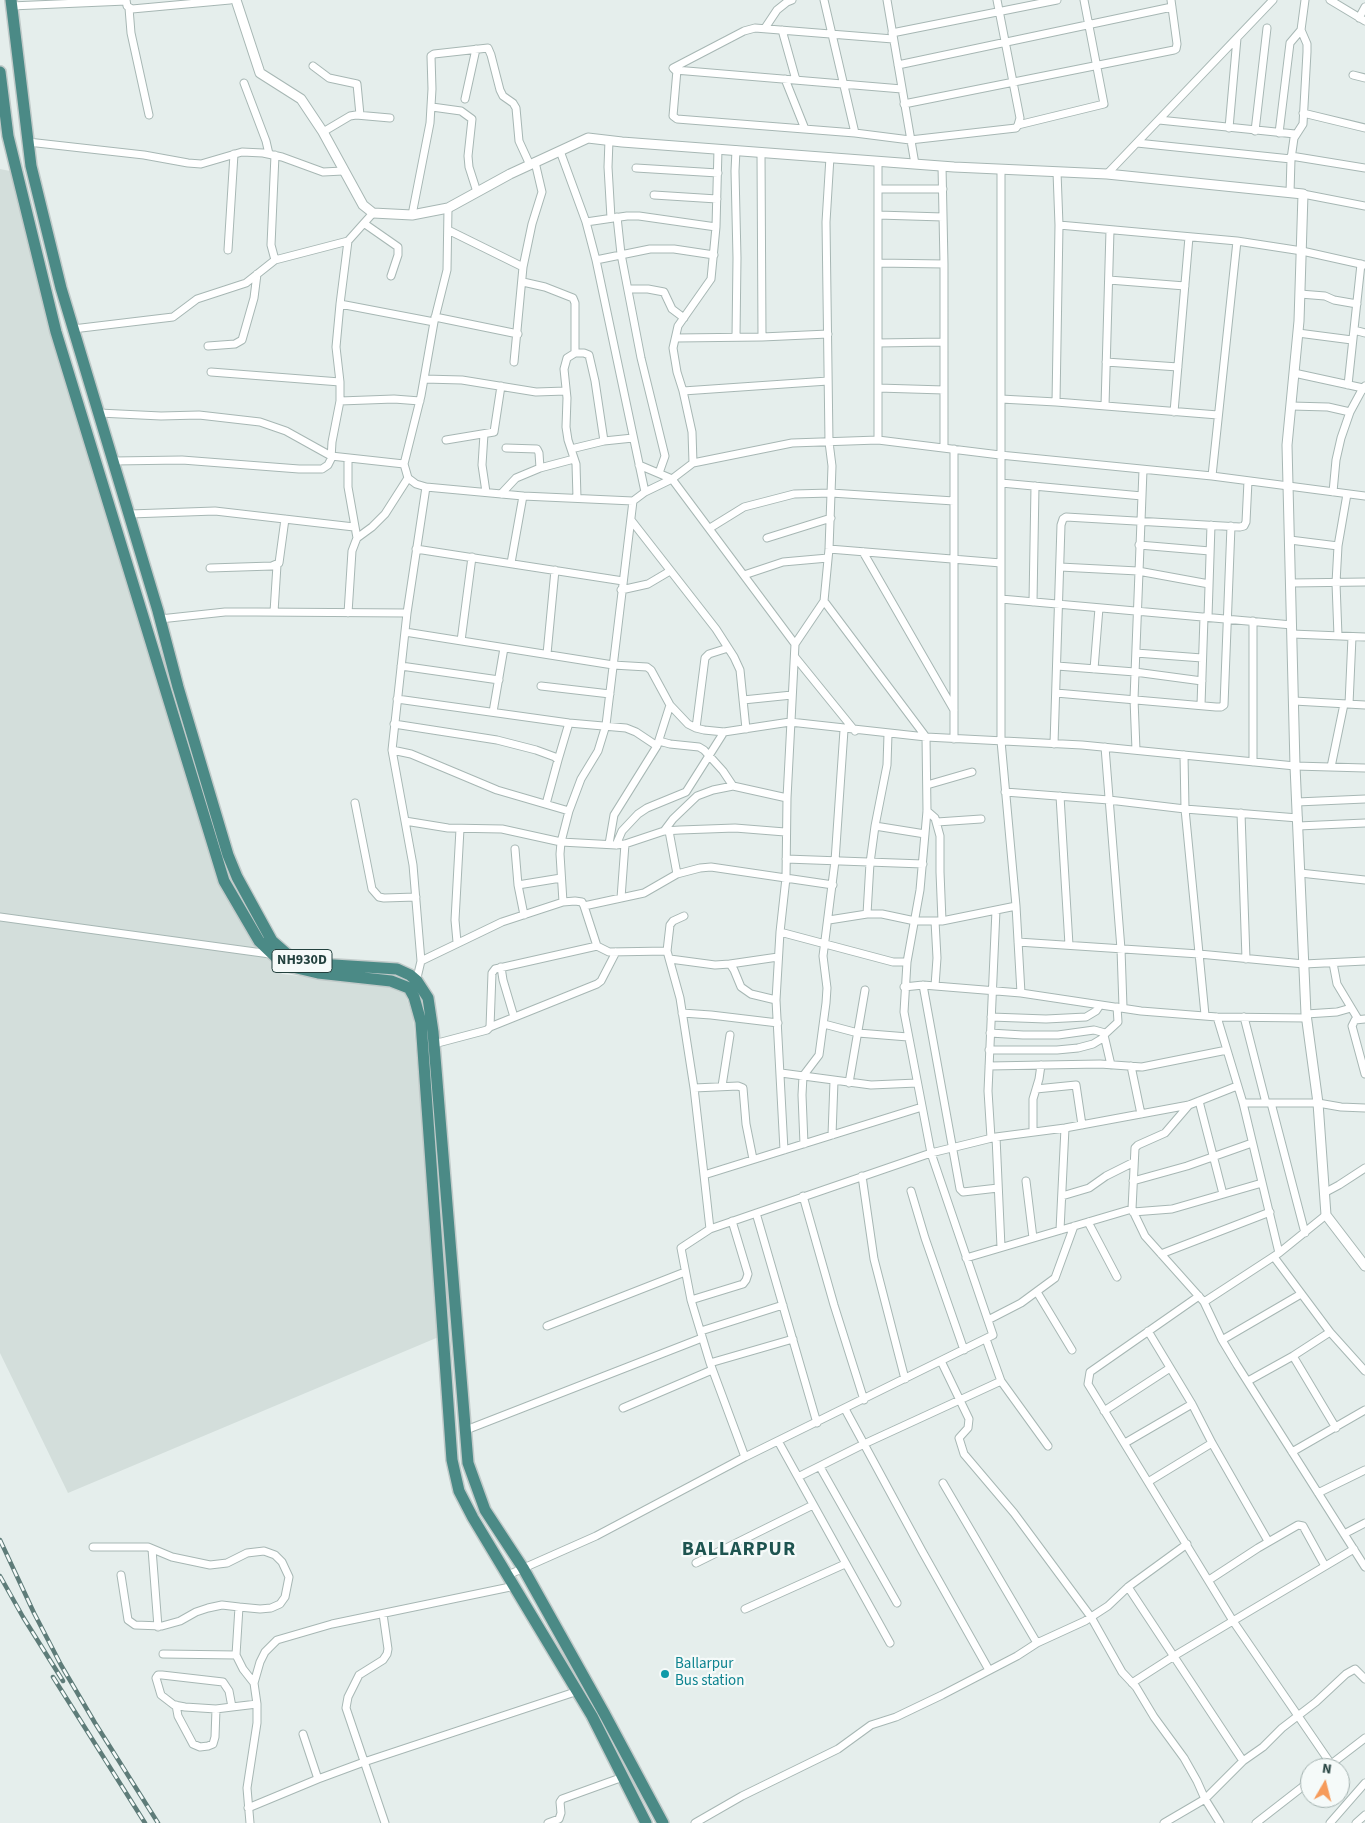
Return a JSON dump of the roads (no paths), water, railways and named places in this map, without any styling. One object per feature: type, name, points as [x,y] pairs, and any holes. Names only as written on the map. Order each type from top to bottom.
[{"type":"highway","name":"NH930D","points":[[0,72],[8,136],[56,332],[224,881],[259,941],[270,954],[284,965],[318,973],[413,985],[410,974],[397,969],[318,964],[305,962],[288,955],[272,941],[237,877],[228,855],[178,687],[130,514],[61,288],[28,142],[11,3]]},
{"type":"highway","points":[[413,985],[425,992],[431,1006],[468,1463],[485,1510],[523,1568],[597,1713],[663,1823]]},
{"type":"highway","points":[[413,985],[414,997],[421,1022],[452,1460],[459,1491],[473,1518],[578,1691],[597,1713],[623,1777],[646,1823]]},
{"type":"street","points":[[11,3],[127,3],[230,0]]},
{"type":"street","points":[[236,0],[260,73],[301,99],[323,132],[363,205],[373,213],[412,215],[448,208],[588,138],[942,166],[1107,174],[1303,194],[1365,206]]},
{"type":"street","points":[[766,28],[777,10],[786,2],[792,0]]},
{"type":"street","points":[[824,0],[855,133]]},
{"type":"street","points":[[886,0],[915,164]]},
{"type":"street","points":[[997,0],[1020,118],[1018,125]]},
{"type":"street","points":[[902,89],[673,69],[744,31],[755,28],[832,34],[893,36],[1057,0]]},
{"type":"street","points":[[677,70],[673,116],[677,119],[855,133],[910,140],[1016,128],[1018,125],[1103,105],[1104,102],[1084,0]]},
{"type":"street","points":[[1107,174],[1273,0]]},
{"type":"street","points":[[1290,193],[1291,157],[1295,134],[1301,128],[1304,113],[1307,44],[1301,30],[1305,0]]},
{"type":"street","points":[[1330,0],[1362,20],[1365,7]]},
{"type":"street","points":[[127,3],[131,33],[149,115]]},
{"type":"street","points":[[898,65],[1089,25],[1171,4],[1177,44],[1176,49],[904,104]]},
{"type":"street","points":[[1255,130],[1267,28]]},
{"type":"street","points":[[782,30],[796,80]]},
{"type":"street","points":[[1280,133],[1290,43],[1301,30]]},
{"type":"street","points":[[1229,128],[1238,37]]},
{"type":"street","points":[[412,215],[428,140],[432,107],[432,54],[485,48],[489,50],[500,90],[507,100],[514,104],[519,141],[533,164],[542,192],[532,224],[524,266],[514,362]]},
{"type":"street","points":[[465,99],[476,49]]},
{"type":"street","points":[[313,66],[328,78],[357,84],[360,115]]},
{"type":"street","points":[[1353,74],[1365,78]]},
{"type":"street","points":[[785,79],[804,129]]},
{"type":"street","points":[[244,83],[272,155],[272,245],[275,260]]},
{"type":"street","points":[[432,107],[461,111],[472,119],[468,156],[469,167],[478,192]]},
{"type":"street","points":[[1304,113],[1365,128]]},
{"type":"street","points":[[323,132],[350,116],[390,118]]},
{"type":"street","points":[[1159,120],[1295,134]]},
{"type":"street","points":[[609,140],[608,167],[614,218],[641,358],[665,456],[659,473]]},
{"type":"street","points":[[28,142],[144,155],[188,164],[201,164],[234,154],[250,152],[272,155],[323,172],[344,171]]},
{"type":"street","points":[[1137,143],[1291,157],[1365,168]]},
{"type":"street","points":[[693,463],[692,432],[673,348],[678,326],[711,279],[716,227],[718,149]]},
{"type":"street","points":[[736,150],[736,337]]},
{"type":"street","points":[[560,151],[586,222],[596,260],[638,465],[646,492]]},
{"type":"street","points":[[761,152],[762,337]]},
{"type":"street","points":[[228,250],[234,154]]},
{"type":"street","points":[[784,1150],[776,1000],[780,932],[786,878],[785,832],[792,695],[796,644],[824,601],[829,549],[832,466],[829,442],[826,222],[830,157]]},
{"type":"street","points":[[878,161],[878,440]]},
{"type":"street","points":[[942,166],[944,448]]},
{"type":"street","points":[[636,168],[718,173]]},
{"type":"street","points":[[1001,169],[1001,741],[1016,906],[1021,993]]},
{"type":"street","points":[[1056,402],[1059,226],[1057,172]]},
{"type":"street","points":[[878,188],[943,189]]},
{"type":"street","points":[[1303,194],[1298,333],[1287,445],[1295,766],[1307,1016],[1318,1103],[1326,1215],[1365,1266]]},
{"type":"street","points":[[654,195],[717,199]]},
{"type":"street","points":[[448,208],[447,270],[434,320],[420,401],[404,464],[408,478],[416,484],[426,487],[524,496],[633,501],[672,479],[693,463],[792,443],[878,440],[1000,455],[1212,476],[1365,496]]},
{"type":"street","points":[[73,329],[173,317],[198,299],[246,282],[275,260],[348,241],[373,213]]},
{"type":"street","points":[[878,215],[943,216]]},
{"type":"street","points":[[586,222],[639,216],[716,227]]},
{"type":"street","points":[[364,224],[398,247],[398,255],[391,276]]},
{"type":"street","points":[[1059,226],[1237,241],[1302,251],[1363,264],[1356,304],[1348,384]]},
{"type":"street","points":[[448,230],[524,266]]},
{"type":"street","points":[[1105,406],[1110,230]]},
{"type":"street","points":[[1174,412],[1189,237]]},
{"type":"street","points":[[114,461],[182,460],[299,469],[322,469],[328,465],[340,401],[336,348],[348,241]]},
{"type":"street","points":[[1212,476],[1237,241]]},
{"type":"street","points":[[596,260],[650,249],[674,249],[714,255]]},
{"type":"street","points":[[878,263],[944,264]]},
{"type":"street","points":[[208,346],[235,344],[242,340],[254,298],[257,274]]},
{"type":"street","points":[[1109,280],[1185,286]]},
{"type":"street","points":[[523,282],[545,287],[573,298],[575,303],[574,353]]},
{"type":"street","points":[[628,288],[664,292],[672,309],[684,318]]},
{"type":"street","points":[[1300,294],[1324,296],[1356,304]]},
{"type":"street","points":[[340,304],[518,334]]},
{"type":"street","points":[[1354,330],[1365,332]]},
{"type":"street","points":[[1298,333],[1352,340]]},
{"type":"street","points":[[676,338],[828,334]]},
{"type":"street","points":[[878,342],[944,342]]},
{"type":"street","points":[[577,498],[576,464],[566,427],[565,362],[574,353],[589,355],[604,442]]},
{"type":"street","points":[[1106,362],[1178,367]]},
{"type":"street","points":[[211,372],[340,382]]},
{"type":"street","points":[[1294,373],[1364,387],[1350,412],[1336,460],[1333,492]]},
{"type":"street","points":[[424,379],[462,380],[536,392],[566,391]]},
{"type":"street","points":[[683,391],[828,380]]},
{"type":"street","points":[[446,440],[491,433],[495,430],[501,386]]},
{"type":"street","points":[[878,388],[944,390]]},
{"type":"street","points":[[340,401],[394,398],[420,401]]},
{"type":"street","points":[[1001,399],[1218,416]]},
{"type":"street","points":[[1291,406],[1328,407],[1350,412]]},
{"type":"street","points":[[99,413],[161,416],[199,415],[260,422],[286,431],[331,456],[404,464]]},
{"type":"street","points":[[484,434],[482,465],[486,492]]},
{"type":"street","points":[[571,449],[633,438]]},
{"type":"street","points":[[506,448],[537,449],[540,468]]},
{"type":"street","points":[[954,449],[954,739]]},
{"type":"street","points":[[348,458],[348,487],[357,538]]},
{"type":"street","points":[[501,494],[516,478],[540,468],[574,459]]},
{"type":"street","points":[[638,465],[672,479],[796,644]]},
{"type":"street","points":[[1136,750],[1134,699],[1136,611],[1143,470]]},
{"type":"street","points":[[348,612],[352,551],[357,538],[385,514],[408,478]]},
{"type":"street","points":[[1054,744],[1061,525],[1063,519],[1066,517],[1240,527],[1245,524],[1248,481]]},
{"type":"street","points":[[1001,483],[1142,496]]},
{"type":"street","points":[[1033,602],[1035,486]]},
{"type":"street","points":[[413,985],[421,961],[416,897],[413,864],[392,750],[404,632],[426,487]]},
{"type":"street","points":[[710,528],[744,507],[757,502],[794,494],[831,493],[954,501]]},
{"type":"street","points":[[1338,636],[1336,583],[1338,546],[1347,494]]},
{"type":"street","points":[[511,564],[524,496]]},
{"type":"street","points":[[563,902],[561,842],[568,811],[581,779],[598,751],[606,725],[633,501]]},
{"type":"street","points":[[130,514],[214,511],[354,527]]},
{"type":"street","points":[[767,538],[830,518]]},
{"type":"street","points":[[274,612],[277,564],[280,560],[285,519]]},
{"type":"street","points":[[631,520],[728,648],[740,670],[746,729]]},
{"type":"street","points":[[1201,705],[1202,658],[1209,584],[1211,525]]},
{"type":"street","points":[[1056,693],[1221,707],[1226,701],[1231,526]]},
{"type":"street","points":[[1290,540],[1338,546]]},
{"type":"street","points":[[1139,545],[1210,551]]},
{"type":"street","points":[[416,549],[623,581]]},
{"type":"street","points":[[829,549],[1001,563]]},
{"type":"street","points":[[863,552],[954,710]]},
{"type":"street","points":[[461,641],[472,557]]},
{"type":"street","points":[[744,575],[783,562],[828,558]]},
{"type":"street","points":[[210,568],[272,566],[277,564]]},
{"type":"street","points":[[1060,567],[1138,571],[1209,584]]},
{"type":"street","points":[[547,654],[555,570]]},
{"type":"street","points":[[622,590],[648,584],[670,571]]},
{"type":"street","points":[[1291,583],[1365,582]]},
{"type":"street","points":[[1001,599],[1253,621],[1338,636],[1365,637]]},
{"type":"street","points":[[508,1574],[596,1536],[745,1457],[993,1335],[931,1153],[904,1012],[907,962],[923,864],[927,811],[926,737],[824,601]]},
{"type":"street","points":[[1094,669],[1099,608]]},
{"type":"street","points":[[160,619],[225,612],[407,613]]},
{"type":"street","points":[[1253,621],[1253,762]]},
{"type":"street","points":[[404,632],[613,665],[647,667],[651,670],[670,705],[688,724],[696,728],[724,732],[790,722],[888,734],[1105,747],[1295,766],[1365,768]]},
{"type":"street","points":[[1331,768],[1347,704],[1352,637]]},
{"type":"street","points":[[493,712],[504,648]]},
{"type":"street","points":[[696,728],[705,658],[709,654],[728,648]]},
{"type":"street","points":[[1136,652],[1202,658]]},
{"type":"street","points":[[795,657],[855,731]]},
{"type":"street","points":[[401,666],[499,680]]},
{"type":"street","points":[[1057,666],[1135,672],[1202,681]]},
{"type":"street","points":[[541,686],[610,694]]},
{"type":"street","points":[[743,700],[792,695]]},
{"type":"street","points":[[397,699],[569,723],[606,725],[631,729],[658,744],[699,747],[723,771],[732,786]]},
{"type":"street","points":[[1294,701],[1365,705]]},
{"type":"street","points":[[613,844],[614,815],[658,744],[670,705]]},
{"type":"street","points":[[546,804],[569,723]]},
{"type":"street","points":[[394,724],[497,740],[536,750],[558,760]]},
{"type":"street","points":[[804,1144],[803,1076],[819,1055],[824,1024],[827,988],[823,956],[835,861],[844,730]]},
{"type":"street","points":[[613,844],[638,814],[647,808],[686,792],[724,732]]},
{"type":"street","points":[[867,914],[870,863],[887,765],[888,734]]},
{"type":"street","points":[[989,1050],[1057,1050],[1078,1048],[1094,1044],[1118,1022],[1121,949],[1105,747]]},
{"type":"street","points":[[392,750],[411,754],[497,790],[568,811]]},
{"type":"street","points":[[1184,755],[1185,809],[1205,1015]]},
{"type":"street","points":[[927,785],[972,772]]},
{"type":"street","points":[[676,874],[666,831],[673,819],[697,796],[732,786],[787,798]]},
{"type":"street","points":[[1005,792],[1241,813],[1298,822],[1365,823]]},
{"type":"street","points":[[1060,796],[1069,945]]},
{"type":"street","points":[[1297,802],[1365,799]]},
{"type":"street","points":[[355,803],[372,889],[379,897],[384,898],[416,897]]},
{"type":"street","points":[[927,811],[935,818],[940,836],[939,921],[935,986]]},
{"type":"street","points":[[1241,813],[1246,959]]},
{"type":"street","points":[[937,822],[981,819]]},
{"type":"street","points":[[405,821],[460,829],[502,829],[561,842],[613,844],[625,844],[666,831],[735,828],[785,832]]},
{"type":"street","points":[[875,826],[925,834]]},
{"type":"street","points":[[457,942],[455,920],[460,829]]},
{"type":"street","points":[[621,898],[625,844]]},
{"type":"street","points":[[515,849],[518,885],[524,915]]},
{"type":"street","points":[[786,859],[923,864]]},
{"type":"street","points":[[584,906],[644,893],[676,874],[711,867],[832,885]]},
{"type":"street","points":[[1300,873],[1365,880]]},
{"type":"street","points":[[518,885],[561,878]]},
{"type":"street","points":[[421,961],[457,942],[502,922],[563,902],[576,900],[582,902],[584,906],[597,946]]},
{"type":"street","points":[[829,920],[867,914],[882,914],[915,921],[939,921],[1016,906]]},
{"type":"street","points":[[996,910],[988,1091],[994,1137],[1001,1248]]},
{"type":"street","points":[[684,916],[673,921],[670,925],[667,951],[682,1014],[694,1088],[710,1228]]},
{"type":"street","points":[[0,918],[270,954]]},
{"type":"street","points":[[780,932],[893,962],[907,962]]},
{"type":"street","points":[[1018,942],[1199,954],[1304,964],[1365,961]]},
{"type":"street","points":[[490,1027],[492,973],[495,969],[597,946],[609,952],[667,951]]},
{"type":"street","points":[[434,1044],[487,1030],[490,1027],[596,984],[601,981],[616,952]]},
{"type":"street","points":[[670,959],[715,966],[778,958]]},
{"type":"street","points":[[1333,962],[1337,984],[1351,1008],[1362,1019],[1353,1023],[1352,1029],[1365,1074]]},
{"type":"street","points":[[730,964],[740,987],[751,994],[776,1000]]},
{"type":"street","points":[[501,967],[514,1017]]},
{"type":"street","points":[[904,987],[923,985],[1021,993],[1141,1011],[1218,1017],[1307,1016],[1351,1008]]},
{"type":"street","points":[[923,985],[961,1191],[998,1188]]},
{"type":"street","points":[[849,1083],[865,990]]},
{"type":"street","points":[[991,1017],[1046,1019],[1086,1016],[1096,1011],[1100,1005]]},
{"type":"street","points":[[682,1014],[778,1022]]},
{"type":"street","points":[[1218,1017],[1243,1103],[1270,1212],[1277,1255],[1301,1294],[1330,1332],[1365,1371]]},
{"type":"street","points":[[1244,1017],[1305,1232]]},
{"type":"street","points":[[824,1024],[858,1033],[908,1037]]},
{"type":"street","points":[[990,1033],[1058,1035],[1094,1030],[1104,1035]]},
{"type":"street","points":[[722,1086],[730,1035]]},
{"type":"street","points":[[1104,1035],[1111,1065]]},
{"type":"street","points":[[989,1066],[1151,1066],[1227,1050]]},
{"type":"street","points":[[1033,1132],[1032,1104],[1041,1065]]},
{"type":"street","points":[[1131,1066],[1141,1114]]},
{"type":"street","points":[[781,1073],[849,1083],[890,1085],[917,1083]]},
{"type":"street","points":[[832,1135],[834,1081]]},
{"type":"street","points":[[1036,1089],[1076,1085],[1082,1124]]},
{"type":"street","points":[[694,1088],[722,1086],[738,1086],[743,1088],[746,1124],[753,1159]]},
{"type":"street","points":[[745,1457],[711,1367],[691,1300],[681,1248],[710,1228],[931,1153],[994,1137],[1065,1128],[1189,1105],[1238,1086]]},
{"type":"street","points":[[1199,1101],[1223,1194]]},
{"type":"street","points":[[1243,1103],[1318,1103],[1341,1107],[1365,1108]]},
{"type":"street","points":[[1189,1105],[1165,1133],[1135,1148],[1133,1210],[1145,1236],[1201,1299],[1222,1340],[1365,1566]]},
{"type":"street","points":[[704,1175],[922,1107]]},
{"type":"street","points":[[1060,1230],[1065,1128]]},
{"type":"street","points":[[1133,1182],[1252,1143]]},
{"type":"street","points":[[1062,1196],[1089,1188],[1106,1176],[1134,1162]]},
{"type":"street","points":[[1324,1193],[1339,1186],[1365,1168]]},
{"type":"street","points":[[862,1176],[874,1259],[905,1379]]},
{"type":"street","points":[[1026,1181],[1033,1238]]},
{"type":"street","points":[[966,1258],[1133,1210],[1172,1209],[1262,1183]]},
{"type":"street","points":[[911,1191],[925,1238],[964,1350]]},
{"type":"street","points":[[804,1196],[834,1305],[864,1400]]},
{"type":"street","points":[[1161,1254],[1270,1212]]},
{"type":"street","points":[[756,1213],[817,1423]]},
{"type":"street","points":[[1324,1758],[1233,1621],[1104,1411],[1088,1384],[1088,1378],[1090,1372],[1148,1331],[1277,1255],[1326,1215]]},
{"type":"street","points":[[691,1300],[744,1284],[748,1274],[732,1221]]},
{"type":"street","points":[[1088,1222],[1117,1277]]},
{"type":"street","points":[[988,1320],[1021,1303],[1055,1278],[1074,1226]]},
{"type":"street","points":[[547,1326],[685,1272]]},
{"type":"street","points":[[1037,1292],[1072,1350]]},
{"type":"street","points":[[1222,1340],[1301,1294]]},
{"type":"street","points":[[466,1430],[702,1335],[783,1305]]},
{"type":"street","points":[[1148,1331],[1192,1404],[1268,1541]]},
{"type":"street","points":[[1248,1381],[1330,1332]]},
{"type":"street","points":[[623,1408],[711,1367],[793,1339]]},
{"type":"street","points":[[986,1339],[1000,1381],[1048,1446]]},
{"type":"street","points":[[1292,1356],[1336,1428]]},
{"type":"street","points":[[941,1361],[970,1423],[959,1438],[964,1454],[1014,1513],[1091,1617],[1122,1672],[1132,1683],[1184,1758],[1220,1823]]},
{"type":"street","points":[[1104,1411],[1170,1368]]},
{"type":"street","points":[[798,1478],[864,1444],[1000,1381]]},
{"type":"street","points":[[1124,1443],[1192,1404]]},
{"type":"street","points":[[845,1409],[989,1670]]},
{"type":"street","points":[[1292,1452],[1365,1410]]},
{"type":"street","points":[[778,1441],[890,1643]]},
{"type":"street","points":[[1148,1482],[1212,1443]]},
{"type":"street","points":[[820,1467],[896,1603]]},
{"type":"street","points":[[1318,1493],[1365,1470]]},
{"type":"street","points":[[943,1483],[1037,1642]]},
{"type":"street","points":[[696,1563],[813,1506]]},
{"type":"street","points":[[1344,1534],[1365,1522]]},
{"type":"street","points":[[1209,1580],[1295,1525],[1303,1526],[1325,1566]]},
{"type":"street","points":[[695,1823],[742,1796],[838,1749],[871,1725],[942,1695],[1017,1656],[1037,1642],[1091,1617],[1187,1544]]},
{"type":"street","points":[[93,1546],[152,1549],[177,1559],[210,1565],[227,1563],[252,1551],[264,1551],[274,1555],[282,1562],[289,1577],[285,1597],[280,1604],[271,1608],[260,1609],[222,1605],[196,1612],[180,1621],[158,1627],[135,1626],[130,1622],[121,1575]]},
{"type":"street","points":[[152,1549],[158,1627]]},
{"type":"street","points":[[1132,1683],[1354,1549]]},
{"type":"street","points":[[745,1609],[845,1564]]},
{"type":"street","points":[[250,1823],[247,1788],[257,1723],[254,1682],[265,1652],[277,1640],[332,1624],[515,1586]]},
{"type":"street","points":[[1128,1587],[1243,1761]]},
{"type":"street","points":[[239,1607],[236,1655],[238,1661],[254,1682]]},
{"type":"street","points":[[383,1614],[387,1654],[383,1660],[359,1675],[348,1697],[346,1708],[385,1823]]},
{"type":"street","points":[[163,1654],[236,1655]]},
{"type":"street","points":[[1164,1823],[1205,1799],[1243,1761],[1263,1747],[1282,1728],[1346,1674],[1355,1669],[1365,1678]]},
{"type":"street","points":[[232,1707],[227,1686],[223,1682],[158,1675],[156,1678],[161,1695],[176,1705],[216,1709],[257,1704]]},
{"type":"street","points":[[248,1808],[364,1762],[578,1691]]},
{"type":"street","points":[[176,1705],[178,1716],[193,1744],[200,1747],[213,1744],[216,1709]]},
{"type":"street","points":[[303,1734],[318,1779]]},
{"type":"street","points":[[1339,1758],[1365,1738]]},
{"type":"street","points":[[548,1823],[559,1819],[561,1813],[560,1802],[562,1799],[623,1777]]},
{"type":"street","points":[[1330,1823],[1365,1783]]},
{"type":"street","points":[[1256,1823],[1300,1789]]},
{"type":"street","points":[[1356,1823],[1365,1815]]},
{"type":"railway","points":[[0,1540],[61,1665],[158,1823]]},
{"type":"railway","points":[[0,1576],[63,1681]]},
{"type":"railway","points":[[53,1677],[145,1823]]},
{"type":"place","name":"Ballarpur Bus station","points":[[665,1674]]},
{"type":"district","name":"BALLARPUR","points":[[739,1551]]}]
